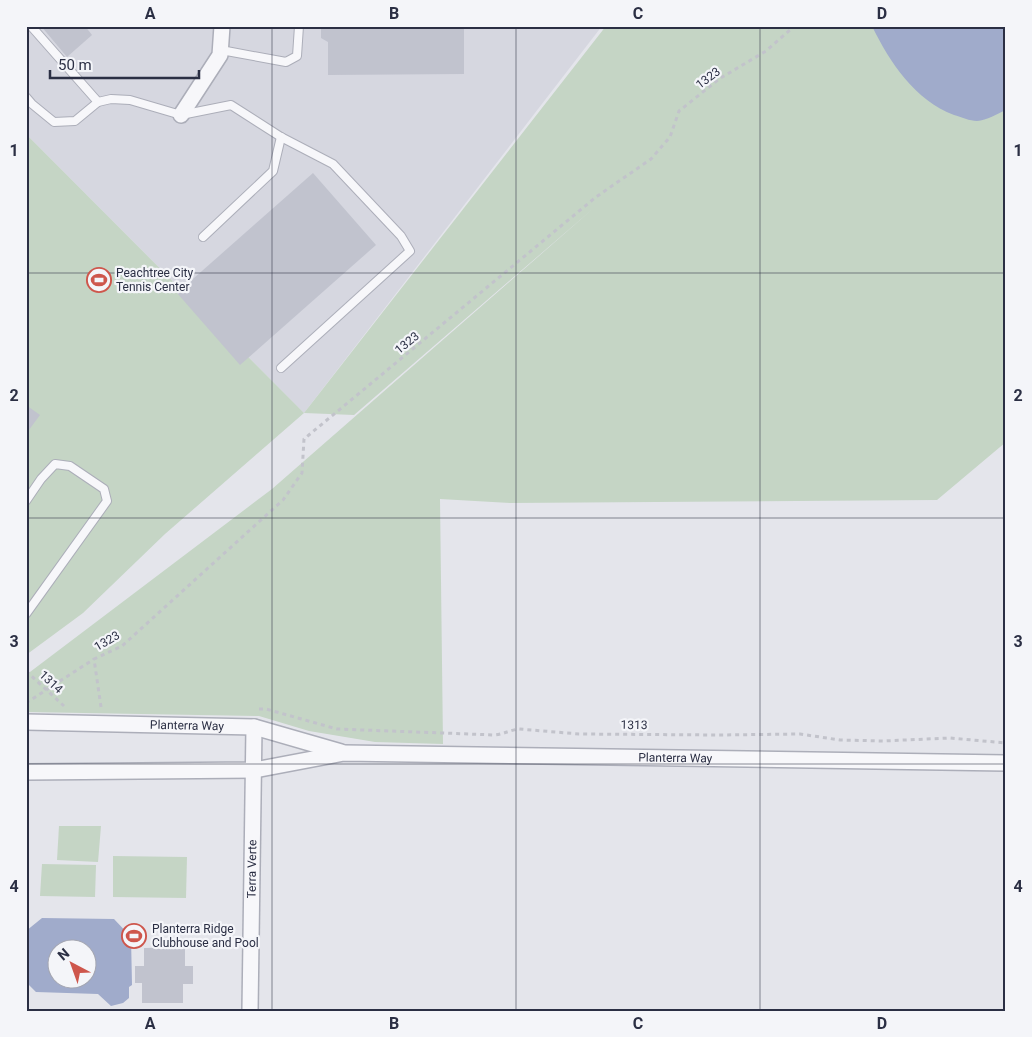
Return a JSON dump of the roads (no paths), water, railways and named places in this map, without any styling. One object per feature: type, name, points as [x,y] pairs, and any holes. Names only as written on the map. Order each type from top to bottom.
[{"type":"street","points":[[182,115],[220,55],[222,26]]},
{"type":"street","name":"Planterra Way","points":[[26,722],[254,727],[344,753]]},
{"type":"street","name":"Terra Verte","points":[[250,1011],[255,770],[254,727]]},
{"type":"street","name":"Planterra Way","points":[[26,772],[255,770],[344,753],[1006,763]]},
{"type":"lane","points":[[31,26],[98,102]]},
{"type":"lane","points":[[221,50],[286,62],[297,56],[299,26]]},
{"type":"lane","points":[[26,97],[54,122],[75,121],[98,102],[111,99],[130,100],[182,115],[231,105],[281,137],[333,164],[401,236],[410,251],[281,368]]},
{"type":"lane","points":[[203,237],[273,171],[281,137]]},
{"type":"lane","points":[[26,500],[55,464],[70,466],[104,489],[106,501],[26,614]]},
{"type":"water","points":[[872,26],[1006,26],[1006,110],[977,121],[968,120],[954,115],[927,100],[905,79],[887,53]]},
{"type":"water","points":[[42,918],[114,919],[131,937],[132,985],[129,987],[129,998],[123,1003],[111,1006],[98,994],[36,992],[26,982],[26,931]]},
{"type":"place","name":"Peachtree City Tennis Center","points":[[99,280]]},
{"type":"place","name":"Planterra Ridge Clubhouse and Pool","points":[[134,936]]}]
